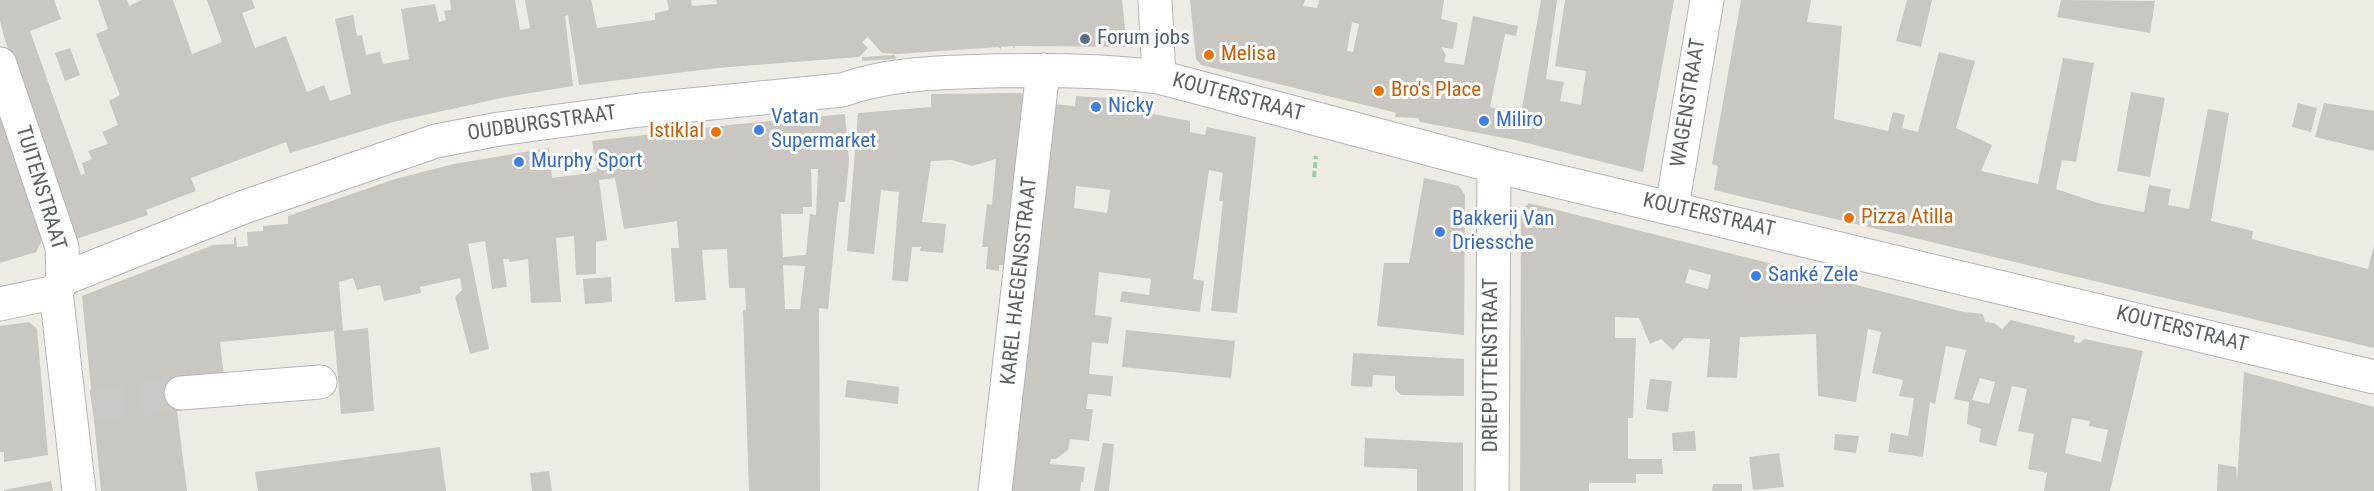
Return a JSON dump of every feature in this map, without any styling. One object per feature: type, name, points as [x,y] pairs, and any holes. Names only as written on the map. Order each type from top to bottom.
[{"type":"street","name":"WAGENSTRAAT","points":[[1672,207],[1707,0]]},
{"type":"street","points":[[1158,2],[1158,77]]},
{"type":"street","name":"TUITENSTRAAT","points":[[0,64],[62,247],[60,286],[81,408],[79,491]]},
{"type":"street","name":"KOUTERSTRAAT","points":[[1043,70],[1121,72],[1158,77],[1494,166],[2374,376]]},
{"type":"street","name":"OUDBURGSTRAAT","points":[[0,304],[60,286],[244,207],[436,141],[499,129],[640,110],[842,90],[870,80],[908,74],[1043,70]]},
{"type":"street","name":"KAREL HAEGENSSTRAAT","points":[[995,491],[1043,70]]},
{"type":"street","name":"DRIEPUTTENSTRAAT","points":[[1492,491],[1494,166]]},
{"type":"street","points":[[181,393],[320,382]]},
{"type":"building","points":[[0,0],[54,0],[61,19],[30,31],[81,175],[85,174],[82,163],[92,159],[88,151],[108,144],[102,132],[118,125],[109,101],[120,95],[96,34],[108,29],[98,0],[127,0],[129,6],[142,0],[173,0],[192,54],[222,42],[207,0],[252,0],[255,8],[242,13],[255,48],[286,36],[307,92],[324,85],[330,101],[351,94],[335,19],[353,15],[357,36],[362,35],[366,55],[380,52],[383,64],[409,59],[401,9],[435,4],[439,22],[446,20],[444,11],[451,10],[450,0],[515,0],[520,30],[530,28],[525,0],[591,0],[597,28],[655,20],[655,13],[669,10],[667,0],[691,0],[692,6],[717,4],[716,0],[1122,0],[1127,47],[1015,46],[1015,49],[1012,46],[1001,47],[1001,49],[998,47],[898,54],[882,53],[868,37],[862,42],[868,48],[859,57],[717,68],[579,85],[568,15],[565,16],[573,86],[506,97],[393,122],[290,153],[286,142],[191,178],[196,191],[146,210],[148,215],[76,239],[4,37],[0,20]]},
{"type":"building","points":[[1190,0],[1305,0],[1303,6],[1317,8],[1319,0],[1444,0],[1441,19],[1458,23],[1453,49],[1441,47],[1446,55],[1444,62],[1464,65],[1473,16],[1518,26],[1516,36],[1505,34],[1490,107],[1521,114],[1541,0],[1557,0],[1546,79],[1564,82],[1560,101],[1581,105],[1586,71],[1555,66],[1565,0],[1674,0],[1643,172],[1515,140],[1420,122],[1418,118],[1395,117],[1396,113],[1393,112],[1201,65],[1196,59]],"holes":[[[1352,22],[1359,24],[1353,52],[1347,51]]]},
{"type":"building","points":[[1741,0],[1811,0],[1807,22],[1842,26],[1834,119],[1888,131],[1893,112],[1905,115],[1902,128],[1918,132],[1939,52],[1975,61],[1956,128],[1992,145],[1981,171],[2038,184],[2063,58],[2094,63],[2076,162],[2062,160],[2056,189],[2098,203],[2144,212],[2149,185],[2171,189],[2168,205],[2189,209],[2208,109],[2229,113],[2211,221],[2253,231],[2252,239],[2368,269],[2374,245],[2374,348],[1714,190],[1718,166],[1712,164]]},
{"type":"building","points":[[1907,0],[1932,0],[1921,47],[1896,41]]},
{"type":"building","points":[[2061,0],[2155,1],[2150,33],[2057,17]]},
{"type":"building","points":[[70,48],[80,75],[65,81],[55,53]]},
{"type":"building","points":[[895,55],[896,59],[862,61],[862,57]]},
{"type":"building","points":[[2131,92],[2165,98],[2150,177],[2117,171]]},
{"type":"building","points":[[1028,93],[1010,265],[999,265],[999,271],[986,269],[988,247],[982,247],[987,204],[992,205],[996,159],[972,166],[952,160],[931,161],[922,222],[946,224],[943,253],[920,251],[921,247],[912,247],[908,282],[892,280],[899,192],[881,190],[874,254],[847,251],[858,113],[931,107],[931,94]]},
{"type":"building","points":[[1076,96],[1122,99],[1121,108],[1190,121],[1190,132],[1205,135],[1207,127],[1256,137],[1237,313],[1211,311],[1223,201],[1219,201],[1223,173],[1209,170],[1193,279],[1204,281],[1200,312],[1120,302],[1122,291],[1149,295],[1151,279],[1099,272],[1095,315],[1112,317],[1108,344],[1092,342],[1089,374],[1113,376],[1111,396],[1088,394],[1086,409],[1093,409],[1089,441],[1070,439],[1068,450],[1056,459],[1051,459],[1050,464],[1085,467],[1080,491],[1012,491],[1054,104],[1075,106]],"holes":[[[1076,186],[1110,190],[1107,213],[1074,208]]]},
{"type":"building","points":[[2298,103],[2317,108],[2311,132],[2292,127]]},
{"type":"building","points":[[2324,103],[2374,111],[2374,151],[2315,137]]},
{"type":"building","points":[[0,114],[42,240],[36,252],[0,263]]},
{"type":"building","points":[[845,114],[849,161],[845,202],[839,202],[828,309],[819,308],[820,491],[749,491],[743,310],[746,310],[745,288],[729,288],[727,249],[702,250],[706,300],[675,302],[671,248],[679,248],[677,221],[624,229],[615,178],[599,180],[607,240],[596,242],[596,274],[576,275],[574,236],[556,238],[561,302],[531,303],[528,259],[510,262],[509,259],[503,259],[507,287],[492,289],[485,241],[468,244],[489,349],[470,354],[455,297],[462,290],[460,278],[420,287],[421,293],[384,301],[380,285],[357,290],[353,278],[339,282],[343,331],[368,328],[374,411],[341,414],[334,331],[220,342],[224,377],[180,384],[183,410],[177,411],[187,491],[101,491],[82,296],[213,245],[234,244],[234,237],[236,237],[237,247],[248,246],[247,232],[263,231],[263,226],[288,224],[288,216],[395,179],[454,164],[549,148],[552,178],[597,172],[592,141]],"holes":[[[811,169],[818,169],[816,215],[810,214],[806,255],[783,257],[781,214],[803,214],[803,207],[812,207]],[[783,265],[805,266],[800,309],[785,309]]]},
{"type":"building","points":[[1424,178],[1459,186],[1465,195],[1464,335],[1377,326],[1384,263],[1409,263]]},
{"type":"building","points":[[1529,203],[1964,312],[1983,314],[1985,322],[1994,323],[2002,329],[2011,320],[2075,336],[2074,342],[2080,343],[2084,339],[2143,351],[2110,491],[2044,491],[2047,473],[2028,469],[2034,434],[2018,431],[2027,389],[2012,386],[1996,446],[1979,442],[1981,429],[1967,424],[1969,402],[1954,399],[1966,350],[1946,346],[1935,404],[1930,402],[1923,457],[1888,452],[1891,433],[1908,436],[1914,398],[1899,396],[1903,380],[1872,373],[1881,332],[1868,329],[1856,402],[1818,396],[1816,334],[1740,337],[1737,378],[1707,377],[1710,339],[1684,338],[1673,350],[1661,339],[1650,344],[1639,318],[1615,317],[1615,338],[1636,338],[1633,418],[1628,418],[1628,459],[1662,459],[1663,474],[1636,474],[1636,483],[1589,483],[1589,491],[1520,491],[1521,210]],"holes":[[[1689,269],[1711,275],[1708,289],[1685,283]],[[1980,378],[1995,382],[1989,404],[1972,400]],[[2072,418],[2090,421],[2089,426],[2108,430],[2101,462],[2065,453]]]},
{"type":"building","points":[[611,277],[612,302],[585,304],[583,279]]},
{"type":"building","points":[[29,322],[37,329],[48,455],[4,462],[4,452],[0,452],[0,326]]},
{"type":"building","points":[[1126,330],[1235,341],[1231,378],[1122,367]]},
{"type":"building","points":[[1353,353],[1464,359],[1464,396],[1401,395],[1395,389],[1395,376],[1373,375],[1372,387],[1351,386]]},
{"type":"building","points":[[2244,372],[2374,407],[2374,491],[2217,491],[2218,464],[2236,467],[2237,481]]},
{"type":"building","points":[[1650,379],[1672,381],[1668,412],[1646,409]]},
{"type":"building","points":[[847,380],[899,387],[898,404],[845,397]]},
{"type":"building","points":[[1695,431],[1696,451],[1673,451],[1672,433]]},
{"type":"building","points":[[1835,434],[1859,436],[1856,453],[1834,450]]},
{"type":"building","points":[[1365,438],[1463,443],[1463,491],[1417,491],[1417,469],[1364,467]]},
{"type":"building","points":[[1103,443],[1114,444],[1109,491],[1094,491]]},
{"type":"building","points":[[440,447],[446,491],[258,491],[255,472]]},
{"type":"building","points":[[1779,453],[1784,487],[1753,490],[1749,457]]},
{"type":"building","points":[[549,471],[552,491],[532,491],[530,473]]},
{"type":"building","points":[[51,481],[53,491],[4,491],[4,490]]},
{"type":"building","points":[[1713,484],[1742,484],[1742,491],[1712,491]]},
{"type":"tunnel","points":[[92,406],[181,393]]},
{"type":"place","name":"Forum jobs","points":[[1085,39]]},
{"type":"place","name":"Melisa","points":[[1209,55]]},
{"type":"place","name":"Bro's Place","points":[[1379,91]]},
{"type":"place","name":"Nicky","points":[[1096,107]]},
{"type":"place","name":"Miliro","points":[[1484,121]]},
{"type":"place","name":"Vatan Supermarket","points":[[759,130]]},
{"type":"place","name":"Istiklal","points":[[716,132]]},
{"type":"place","name":"Murphy Sport","points":[[519,162]]},
{"type":"place","name":"Pizza Atilla","points":[[1849,218]]},
{"type":"place","name":"Bakkerij Van Driessche","points":[[1440,232]]},
{"type":"place","name":"Sanké Zele","points":[[1756,276]]}]
